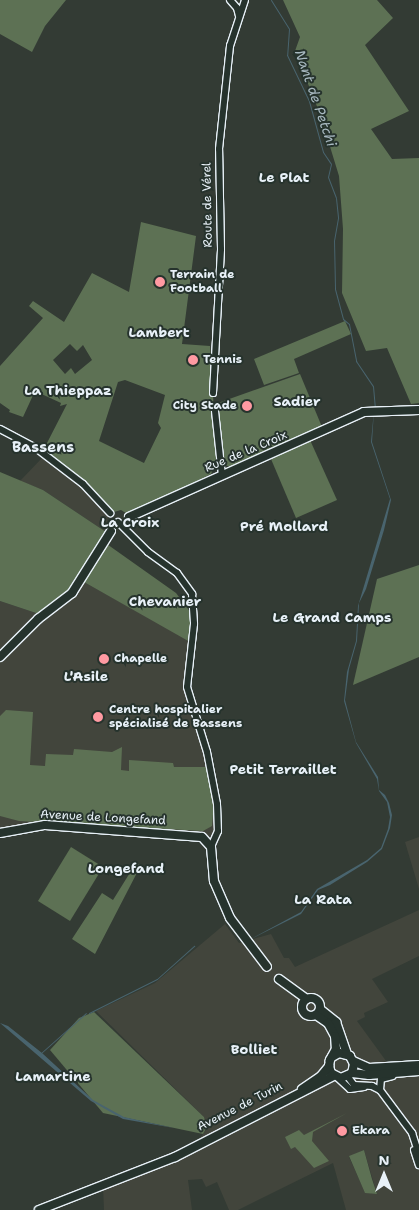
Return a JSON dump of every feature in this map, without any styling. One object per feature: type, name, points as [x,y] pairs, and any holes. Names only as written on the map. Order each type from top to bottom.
[{"type":"main road","name":"Rue de la Croix","points":[[129,517],[375,410],[419,410]]},
{"type":"main road","points":[[0,657],[38,618],[72,593],[111,531]]},
{"type":"main road","name":"Avenue de Longefand","points":[[0,833],[45,825],[199,836],[206,844]]},
{"type":"main road","name":"Avenue de Longefand","points":[[0,838],[42,830],[194,840],[206,844]]},
{"type":"main road","points":[[206,844],[212,888],[225,920],[266,969]]},
{"type":"main road","points":[[277,981],[305,1002],[317,1000],[318,1012],[333,1029],[336,1045],[329,1066],[336,1077],[415,1072]]},
{"type":"main road","points":[[305,1002],[306,1015],[318,1012],[336,1022],[347,1054],[353,1061],[369,1068],[419,1065]]},
{"type":"main road","points":[[332,1057],[339,1053],[347,1054]]},
{"type":"main road","points":[[350,1075],[353,1061]]},
{"type":"main road","name":"Avenue de Turin","points":[[158,1162],[308,1085],[329,1066]]},
{"type":"main road","name":"Avenue de Turin","points":[[39,1210],[211,1139],[336,1077]]},
{"type":"main road","points":[[211,1139],[221,1130]]},
{"type":"street","points":[[230,0],[236,6],[239,17]]},
{"type":"street","points":[[236,6],[244,2]]},
{"type":"street","name":"Route de Vérel","points":[[213,393],[221,249],[219,148],[230,46],[244,2]]},
{"type":"street","points":[[215,411],[222,475]]},
{"type":"street","points":[[0,429],[36,448],[83,484],[110,513]]},
{"type":"street","points":[[118,522],[148,552],[177,573],[192,594],[194,624],[187,687],[212,772],[218,831],[206,844]]},
{"type":"street","points":[[380,1090],[384,1078],[415,1072]]},
{"type":"street","points":[[350,1075],[354,1085],[380,1090],[404,1123],[419,1155]]},
{"type":"street","points":[[336,1077],[350,1089],[367,1086]]},
{"type":"street","points":[[411,1139],[419,1165]]},
{"type":"shaded area","points":[[42,458],[69,475],[108,515],[106,532],[43,490],[20,481]]},
{"type":"shaded area","name":"Centre hospitalier spécialisé de Bassens","points":[[84,582],[192,642],[187,679],[207,752],[218,831],[205,839],[45,825],[0,833],[0,601],[42,615]]},
{"type":"shaded area","points":[[419,837],[419,889],[405,842]]},
{"type":"shaded area","points":[[419,910],[419,956],[372,979],[388,1002],[364,1013],[365,1017],[357,1021],[389,1065],[419,1062],[419,1210],[346,1210],[333,1163],[238,1210],[229,1210],[217,1182],[206,1187],[202,1179],[188,1180],[192,1210],[104,1210],[103,1186],[195,1145],[208,1127],[204,1117],[96,1011],[155,983],[225,924],[239,943],[271,934],[284,958],[289,958],[295,967]],"holes":[[[364,1150],[377,1194],[365,1192],[349,1157]]]},
{"type":"green space","points":[[0,0],[66,0],[45,26],[32,52],[0,34]]},
{"type":"green space","points":[[283,0],[377,0],[393,18],[365,45],[409,111],[371,129],[392,159],[419,158],[419,403],[411,404],[387,348],[366,351],[342,293],[343,229],[339,176],[320,114],[295,51],[300,37]]},
{"type":"green space","points":[[141,222],[196,236],[182,344],[210,346],[217,461],[211,474],[129,515],[121,510],[114,512],[81,478],[46,453],[47,443],[67,404],[60,406],[61,403],[35,391],[23,417],[9,412],[10,410],[0,403],[0,366],[43,318],[29,306],[33,301],[64,322],[92,273],[129,292]],"holes":[[[70,344],[77,351],[83,345],[92,360],[75,374],[71,368],[65,374],[53,360]],[[125,380],[165,395],[158,423],[161,428],[144,463],[99,441],[118,382]]]},
{"type":"green space","points":[[345,321],[351,334],[294,359],[299,373],[264,385],[254,359]]},
{"type":"green space","points":[[300,374],[322,427],[234,468],[225,465],[218,403]]},
{"type":"green space","points":[[310,440],[337,500],[296,518],[271,459]]},
{"type":"green space","points":[[0,472],[43,490],[106,532],[104,542],[176,593],[197,621],[195,641],[190,642],[84,582],[42,615],[0,601]]},
{"type":"green space","points":[[419,565],[419,657],[353,685],[377,579]]},
{"type":"green space","points":[[6,710],[33,712],[30,765],[45,766],[46,754],[73,755],[74,749],[112,752],[122,747],[121,770],[129,771],[129,760],[173,763],[174,767],[208,767],[214,802],[212,826],[203,831],[19,821],[0,816],[0,716]]},
{"type":"green space","points":[[71,847],[103,867],[70,921],[38,901]]},
{"type":"green space","points":[[136,863],[141,865],[95,954],[72,939],[102,893],[113,900]]},
{"type":"green space","points":[[94,1012],[204,1117],[207,1127],[203,1134],[103,1113],[50,1050],[79,1018]]},
{"type":"green space","points":[[347,1113],[313,1132],[312,1141],[329,1161],[314,1168],[295,1147],[291,1149],[285,1137],[299,1130],[304,1135]]},
{"type":"green space","points":[[364,1150],[377,1194],[365,1193],[349,1156]]},
{"type":"water","points":[[374,410],[372,442],[391,500],[366,589],[359,603],[357,641],[349,669],[345,700],[356,742],[378,777],[379,790],[385,795],[389,803],[392,815],[390,828],[382,849],[367,862],[330,885],[318,890],[301,914],[249,940],[301,912],[317,889],[367,860],[381,848],[388,829],[390,817],[387,802],[379,791],[377,779],[356,743],[344,701],[347,672],[356,641],[358,606],[390,499],[371,442]]},
{"type":"water","points":[[0,1023],[8,1026],[42,1053],[93,1100],[124,1117],[174,1128],[123,1119],[91,1101]]},
{"type":"waterway","name":"Nant de Petchi","points":[[271,0],[289,29],[287,55],[309,101],[323,152],[331,164],[328,177],[336,198],[338,218],[334,240],[335,289],[343,319],[349,324],[356,361],[373,386],[375,408]]},
{"type":"waterway","name":"Nant de Petchi","points":[[89,1013],[157,979],[194,946]]},
{"type":"waterway","name":"Nant de Petchi","points":[[41,1053],[86,1013]]},
{"type":"place","name":"Terrain de Football","points":[[160,282]]},
{"type":"place","name":"Tennis","points":[[193,360]]},
{"type":"place","name":"City Stade","points":[[247,406]]},
{"type":"place","name":"Chapelle","points":[[104,659]]},
{"type":"place","name":"Centre hospitalier spécialisé de Bassens","points":[[98,717]]},
{"type":"place","name":"Ekara","points":[[342,1131]]},
{"type":"district","name":"Le Plat","points":[[284,177]]},
{"type":"district","name":"Lambert","points":[[159,332]]},
{"type":"district","name":"La Thieppaz","points":[[68,390]]},
{"type":"district","name":"Sadier","points":[[297,401]]},
{"type":"district","name":"Bassens","points":[[43,448]]},
{"type":"district","name":"La Croix","points":[[130,522]]},
{"type":"district","name":"Pré Mollard","points":[[284,526]]},
{"type":"district","name":"Chevanier","points":[[165,601]]},
{"type":"district","name":"Le Grand Camps","points":[[332,617]]},
{"type":"district","name":"L'Asile","points":[[86,676]]},
{"type":"district","name":"Petit Terraillet","points":[[283,769]]},
{"type":"district","name":"Longefand","points":[[126,868]]},
{"type":"district","name":"La Rata","points":[[323,899]]},
{"type":"district","name":"Bolliet","points":[[254,1049]]},
{"type":"district","name":"Lamartine","points":[[53,1076]]}]
